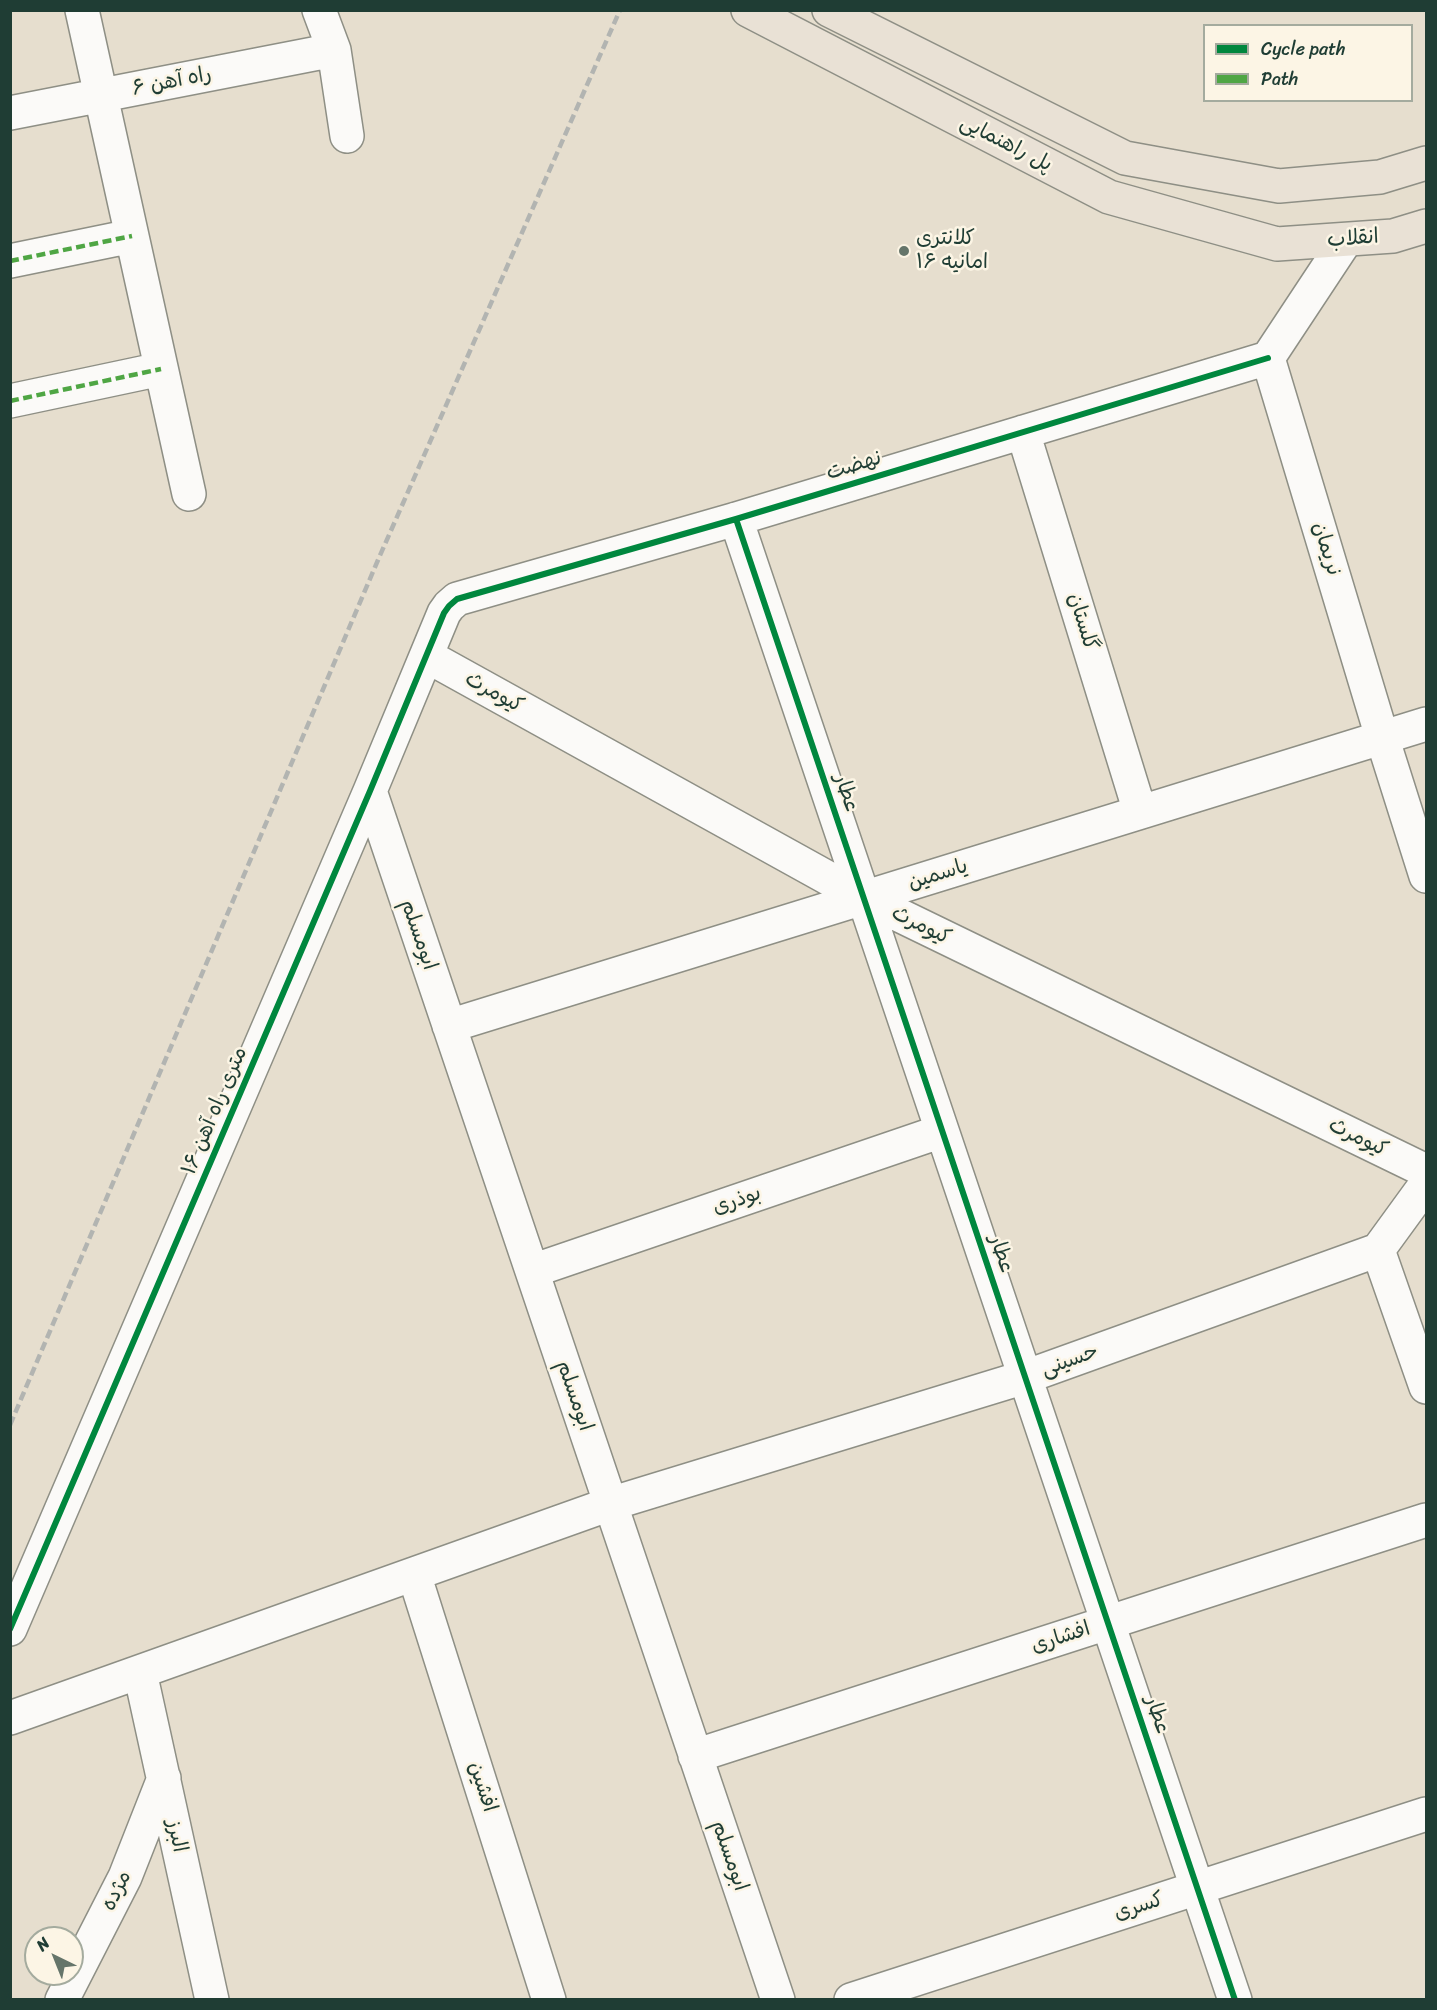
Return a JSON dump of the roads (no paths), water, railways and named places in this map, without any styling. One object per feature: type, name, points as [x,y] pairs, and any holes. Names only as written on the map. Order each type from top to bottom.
[{"type":"main road","name":"پل راهنمایی","points":[[748,10],[1109,197],[1277,244]]},
{"type":"main road","name":"پل راهنمایی","points":[[829,10],[1125,158],[1278,186],[1380,177],[1426,163]]},
{"type":"main road","name":"انقلاب","points":[[1277,244],[1393,236],[1426,226]]},
{"type":"street","points":[[82,10],[189,494]]},
{"type":"street","points":[[319,10],[334,50],[347,136]]},
{"type":"street","name":"راه آهن ۶","points":[[10,113],[334,50]]},
{"type":"street","points":[[10,261],[132,236]]},
{"type":"street","points":[[1268,358],[1346,240]]},
{"type":"street","name":"نهضت","points":[[449,606],[457,599],[736,519],[1268,358]]},
{"type":"street","name":"نریمان","points":[[1268,358],[1426,876]]},
{"type":"street","points":[[10,401],[162,369]]},
{"type":"street","name":"گلستان","points":[[1023,432],[1140,813]]},
{"type":"street","name":"عطار","points":[[736,519],[1235,2000]]},
{"type":"street","name":"۱۶ متری راه آهن","points":[[10,1629],[428,656],[444,613],[449,606]]},
{"type":"street","name":"کیومرث","points":[[428,656],[864,898],[1426,1171]]},
{"type":"street","name":"یاسمین","points":[[449,1026],[1426,724]]},
{"type":"street","name":"ابومسلم","points":[[370,791],[778,2000]]},
{"type":"street","name":"بوذری","points":[[532,1271],[942,1131]]},
{"type":"street","points":[[1426,1184],[1378,1250],[1426,1387]]},
{"type":"street","name":"حسینی","points":[[10,1718],[610,1504],[1025,1377],[1378,1250]]},
{"type":"street","name":"افشاری","points":[[695,1756],[1426,1520]]},
{"type":"street","name":"افشین","points":[[414,1574],[549,2000]]},
{"type":"street","name":"البرز","points":[[140,1672],[212,2000]]},
{"type":"street","name":"مژده","points":[[62,2000],[125,1876],[164,1778]]},
{"type":"street","name":"کسری","points":[[851,2000],[1426,1814]]},
{"type":"railway","points":[[10,1425],[378,560],[620,10]]},
{"type":"place","name":"کلانتری ۱۶ امانیه","points":[[904,251]]}]
